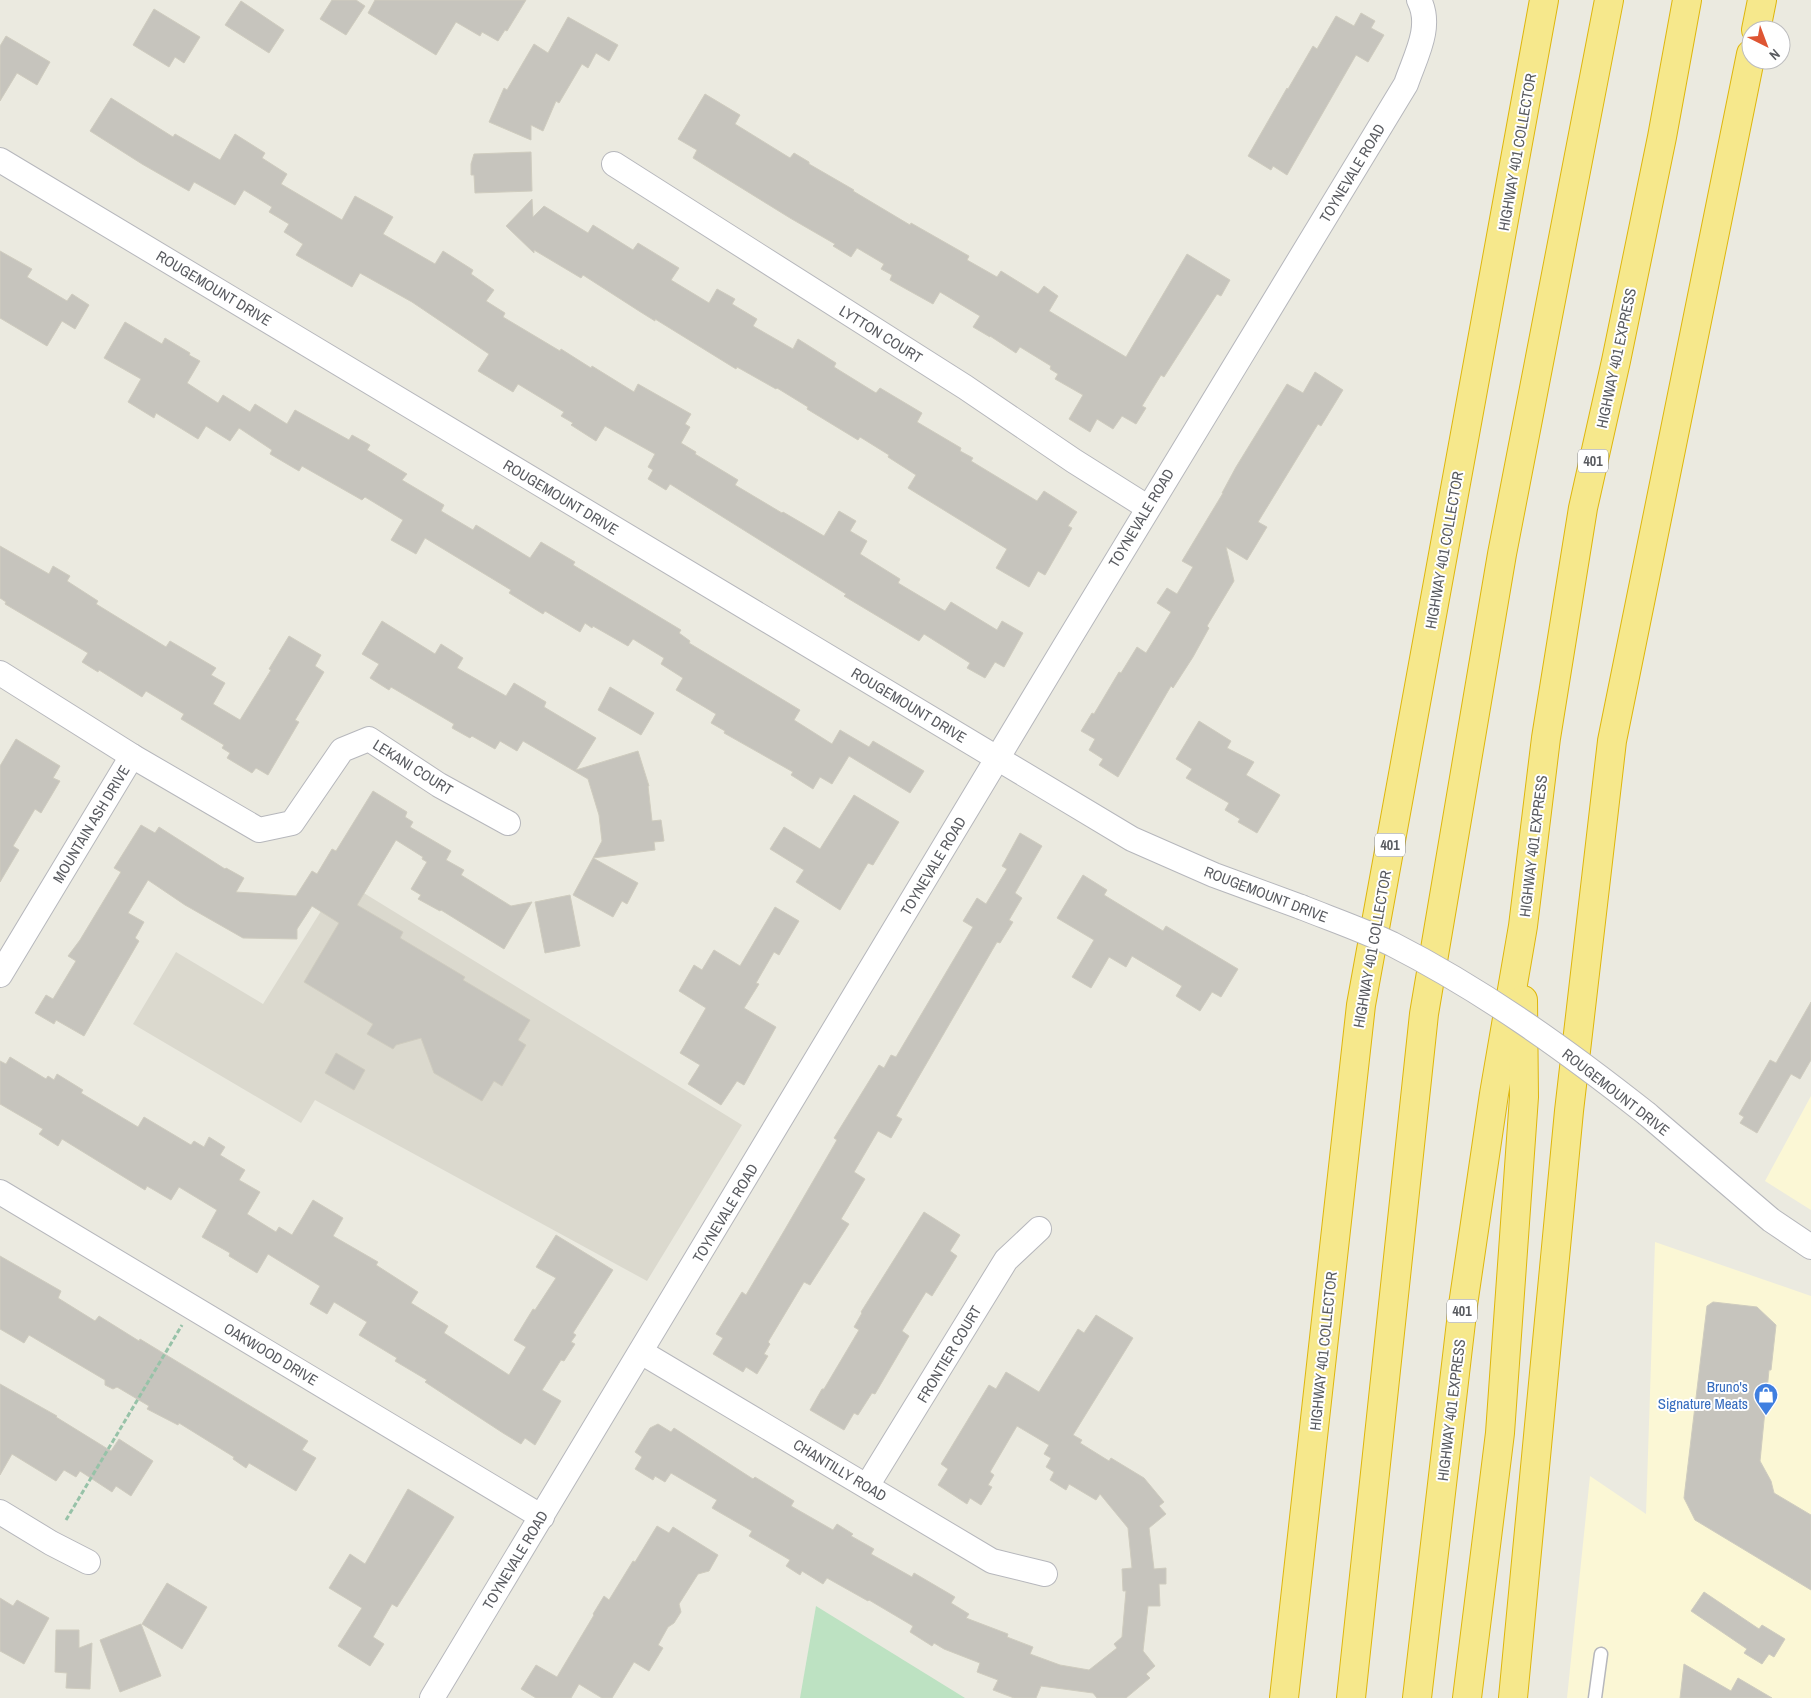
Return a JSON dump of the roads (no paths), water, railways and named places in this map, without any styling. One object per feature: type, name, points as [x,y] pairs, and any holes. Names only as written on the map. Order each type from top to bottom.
[{"type":"highway","name":"HIGHWAY 401 COLLECTOR","points":[[1284,1698],[1361,1004],[1544,0]]},
{"type":"highway","points":[[1351,1698],[1424,1014],[1502,554],[1609,0]]},
{"type":"highway","name":"HIGHWAY 401 EXPRESS","points":[[1417,1698],[1463,1305],[1494,1094],[1523,926],[1546,738],[1583,508],[1616,361],[1662,137],[1687,0]]},
{"type":"highway","points":[[1758,20],[1762,0]]},
{"type":"highway","points":[[1513,1698],[1569,1111],[1612,741],[1748,70]]},
{"type":"highway","points":[[1467,1698],[1500,1433],[1524,1097],[1523,926]]},
{"type":"street","name":"TOYNEVALE ROAD","points":[[432,1698],[1147,507],[1406,84],[1425,30],[1423,8],[1419,0]]},
{"type":"street","name":"ROUGEMOUNT DRIVE","points":[[0,160],[1132,839],[1214,874],[1390,943],[1496,1003],[1589,1068],[1647,1114],[1771,1220],[1811,1247]]},
{"type":"street","name":"LYTTON COURT","points":[[614,164],[965,387],[1074,461],[1147,507]]},
{"type":"street","name":"MOUNTAIN ASH DRIVE","points":[[0,673],[132,756],[0,975]]},
{"type":"street","name":"LEKANI COURT","points":[[132,756],[259,830],[292,823],[342,750],[369,739],[439,785],[508,823]]},
{"type":"street","name":"OAKWOOD DRIVE","points":[[0,1192],[542,1516]]},
{"type":"street","name":"FRONTIER COURT","points":[[867,1486],[1006,1260],[1039,1229]]},
{"type":"street","name":"CHANTILLY ROAD","points":[[641,1352],[992,1560],[1045,1574]]},
{"type":"street","points":[[0,1512],[51,1543],[88,1562]]},
{"type":"lane","points":[[1595,1698],[1601,1654]]},
{"type":"place","name":"Bruno's Signature Meats","points":[[1766,1416]]}]
